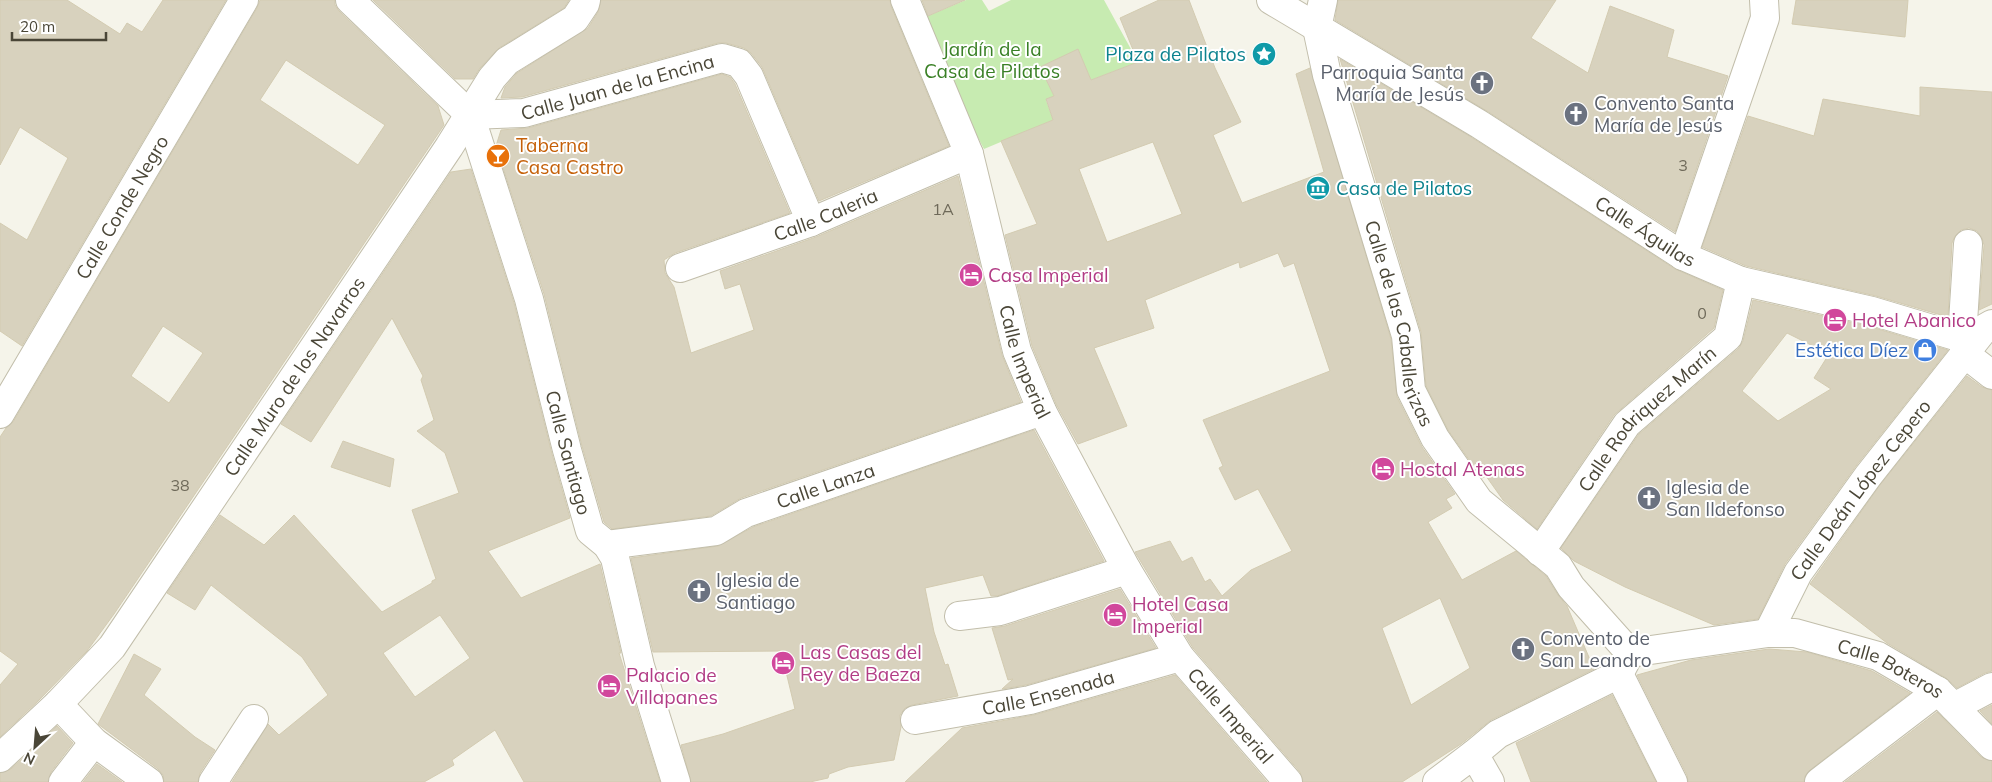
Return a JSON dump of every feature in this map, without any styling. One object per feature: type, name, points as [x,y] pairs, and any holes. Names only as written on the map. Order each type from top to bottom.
[{"type":"street","name":"Calle Conde Negro","points":[[0,414],[244,0]]},
{"type":"street","points":[[350,0],[470,115]]},
{"type":"street","name":"Calle Muro de los Navarros","points":[[0,758],[58,704],[112,647],[470,115],[492,78],[507,61],[575,19],[586,0]]},
{"type":"street","name":"Calle Imperial","points":[[905,0],[969,154],[1018,351],[1042,411],[1127,570],[1180,657],[1288,782]]},
{"type":"street","points":[[1271,0],[1317,28],[1323,0]]},
{"type":"street","points":[[1683,256],[1765,18],[1764,0]]},
{"type":"street","name":"Calle Águilas","points":[[1317,28],[1479,124],[1683,256],[1741,281],[1872,311],[1964,346],[1992,375]]},
{"type":"street","name":"Calle de las Caballerizas","points":[[1317,28],[1327,75],[1406,336],[1411,390],[1435,438],[1479,501],[1558,566],[1624,663],[1673,782]]},
{"type":"street","name":"Calle Juan de la Encina","points":[[470,115],[524,113],[722,58],[739,63],[749,76],[811,222]]},
{"type":"street","name":"Calle Santiago","points":[[470,115],[529,299],[567,450],[590,531],[607,545],[615,558],[640,666],[676,782]]},
{"type":"street","name":"Calle Caleria","points":[[680,268],[811,222],[969,154]]},
{"type":"street","points":[[1964,346],[1968,244]]},
{"type":"street","name":"Calle Rodriquez Marín","points":[[1540,552],[1627,424],[1728,337],[1741,281]]},
{"type":"street","name":"Calle Deán López Cepero","points":[[1768,633],[1804,565],[1868,476],[1964,346],[1992,324]]},
{"type":"street","name":"Calle Lanza","points":[[607,545],[716,531],[746,513],[1042,411]]},
{"type":"street","points":[[959,616],[1000,611],[1127,570]]},
{"type":"street","name":"Calle Boteros","points":[[1437,782],[1498,734],[1624,663],[1768,633],[1795,633],[1878,656],[1946,699],[1992,746]]},
{"type":"street","name":"Calle Ensenada","points":[[915,720],[1030,700],[1180,657]]},
{"type":"street","points":[[1819,782],[1946,699],[1992,687]]},
{"type":"street","points":[[58,704],[94,742],[149,782]]},
{"type":"street","points":[[213,782],[254,719]]},
{"type":"street","points":[[63,782],[94,742]]},
{"type":"street","points":[[1474,754],[1490,782]]},
{"type":"green space","name":"Jardín de la Casa de Pilatos","points":[[966,0],[982,0],[989,11],[1011,0],[1104,0],[1138,62],[1091,80],[1078,50],[1040,67],[1054,96],[1046,100],[1053,120],[984,149],[916,21]]},
{"type":"building","points":[[0,0],[67,0],[120,34],[127,23],[142,32],[163,0],[226,0],[22,346],[0,331],[0,223],[27,240],[68,158],[20,127],[0,165]]},
{"type":"building","points":[[260,0],[335,0],[335,5],[339,11],[438,106],[444,125],[114,614],[87,651],[0,737],[0,685],[18,664],[0,651],[0,437],[13,422]],"holes":[[[286,60],[385,125],[358,165],[260,100]],[[163,326],[203,353],[169,403],[131,376]]]},
{"type":"building","points":[[373,0],[569,0],[564,8],[499,48],[480,68],[473,79],[455,79]]},
{"type":"building","points":[[601,0],[890,0],[949,146],[819,201],[762,67],[751,53],[744,48],[726,43],[718,43],[522,97],[501,98],[505,87],[517,73],[588,28],[598,12]]},
{"type":"building","points":[[922,0],[965,0],[928,16]]},
{"type":"building","points":[[1159,0],[1189,0],[1215,68],[1241,122],[1213,135],[1242,203],[1324,172],[1296,74],[1310,68],[1391,339],[1397,397],[1422,447],[1455,494],[1446,499],[1452,508],[1428,522],[1462,580],[1516,551],[1546,576],[1567,606],[1594,669],[1491,720],[1461,744],[1402,782],[1303,782],[1300,772],[1193,648],[1135,552],[1170,541],[1182,562],[1192,557],[1205,582],[1210,579],[1222,596],[1251,570],[1292,551],[1258,489],[1235,500],[1219,468],[1223,466],[1203,420],[1330,371],[1294,263],[1284,267],[1278,253],[1240,268],[1239,262],[1145,300],[1154,328],[1094,348],[1127,426],[1078,444],[1056,404],[1032,346],[1005,235],[1037,224],[1001,141],[1053,120],[1046,99],[1054,96],[1040,67],[1078,49],[1091,80],[1138,62],[1120,18]],"holes":[[[1153,142],[1182,214],[1107,242],[1079,169]],[[1440,598],[1470,668],[1411,705],[1382,628]]]},
{"type":"building","name":"Convento Santa María de Jesús","points":[[1338,0],[1556,0],[1531,38],[1588,73],[1610,6],[1674,30],[1667,57],[1728,76],[1675,232],[1487,111],[1335,20]]},
{"type":"building","points":[[1796,0],[1908,0],[1905,37],[1792,24]]},
{"type":"building","points":[[1340,59],[1471,137],[1675,269],[1723,290],[1714,328],[1614,415],[1537,529],[1503,500],[1486,476],[1482,478],[1448,430],[1426,386],[1421,332]]},
{"type":"building","points":[[722,74],[730,77],[735,84],[790,213],[675,253],[664,260],[665,273],[674,287],[691,353],[754,330],[740,284],[725,289],[720,271],[816,237],[958,176],[1002,355],[1021,402],[741,498],[711,516],[612,529],[604,522],[582,446],[544,294],[496,146],[501,130],[528,128]]},
{"type":"building","points":[[1920,87],[1992,92],[1992,304],[1979,310],[1984,245],[1977,231],[1969,228],[1961,230],[1955,236],[1952,243],[1948,317],[1876,296],[1746,266],[1702,247],[1748,116],[1814,136],[1823,99],[1920,116]]},
{"type":"building","points":[[471,169],[514,303],[570,518],[488,551],[521,598],[600,564],[621,653],[619,653],[660,782],[524,782],[495,730],[452,760],[454,765],[424,782],[232,782],[268,724],[279,735],[328,695],[302,657],[211,585],[195,610],[167,593],[220,515],[264,545],[294,515],[382,612],[436,579],[412,510],[459,493],[445,453],[417,431],[434,420],[421,380],[423,376],[392,318],[311,442],[281,424],[451,172]],"holes":[[[440,615],[470,658],[415,697],[383,653]]]},
{"type":"building","points":[[1753,300],[1868,326],[1948,350],[1856,466],[1785,564],[1758,619],[1714,625],[1625,587],[1574,561],[1561,548],[1639,434],[1739,348],[1743,341]],"holes":[[[1787,333],[1829,354],[1814,378],[1831,389],[1778,421],[1742,391]]]},
{"type":"building","points":[[1967,376],[1982,387],[1992,390],[1992,671],[1957,688],[1946,678],[1887,643],[1810,584],[1880,485]]},
{"type":"building","points":[[1034,430],[1104,561],[997,596],[991,596],[983,575],[925,588],[934,632],[945,665],[948,664],[958,696],[905,708],[900,715],[901,727],[894,760],[848,767],[829,774],[828,778],[810,782],[691,782],[681,745],[723,734],[795,709],[781,651],[653,652],[631,558],[718,546],[753,527]]},
{"type":"building","points":[[343,441],[394,459],[390,487],[331,467]]},
{"type":"building","points":[[1120,589],[1156,648],[1026,685],[1002,689],[1013,679],[1008,680],[992,628],[1005,626]]},
{"type":"building","points":[[1769,649],[1807,652],[1872,671],[1910,693],[1810,770],[1805,776],[1804,782],[1688,782],[1687,775],[1637,675],[1691,660]]},
{"type":"building","points":[[134,654],[161,669],[144,695],[195,737],[215,750],[200,773],[198,782],[164,782],[163,775],[158,769],[98,724]]},
{"type":"building","points":[[1175,675],[1267,782],[905,782],[962,728],[1034,715]]},
{"type":"building","points":[[1612,695],[1656,782],[1531,782],[1516,743]]},
{"type":"building","points":[[1992,705],[1992,724],[1980,711]]},
{"type":"building","points":[[1937,712],[1981,757],[1992,761],[1992,782],[1845,782]]},
{"type":"building","points":[[57,726],[73,743],[51,772],[48,782],[0,782],[0,773],[11,769]]},
{"type":"building","points":[[97,764],[122,782],[83,782]]},
{"type":"place","name":"Plaza de Pilatos","points":[[1264,54]]},
{"type":"place","name":"Parroquia Santa María de Jesús","points":[[1482,83]]},
{"type":"place","name":"Convento Santa María de Jesús","points":[[1576,114]]},
{"type":"place","name":"Taberna Casa Castro","points":[[498,156]]},
{"type":"place","name":"Casa de Pilatos","points":[[1318,188]]},
{"type":"place","name":"Casa Imperial","points":[[971,275]]},
{"type":"place","name":"Hotel Abanico","points":[[1835,320]]},
{"type":"place","name":"Estética Díez","points":[[1925,350]]},
{"type":"place","name":"Hostal Atenas","points":[[1383,469]]},
{"type":"place","name":"Iglesia de San Ildefonso","points":[[1649,498]]},
{"type":"place","name":"Iglesia de Santiago","points":[[699,591]]},
{"type":"place","name":"Hotel Casa Imperial","points":[[1115,615]]},
{"type":"place","name":"Convento de San Leandro","points":[[1523,649]]},
{"type":"place","name":"Las Casas del Rey de Baeza","points":[[783,663]]},
{"type":"place","name":"Palacio de Villapanes","points":[[609,686]]}]
